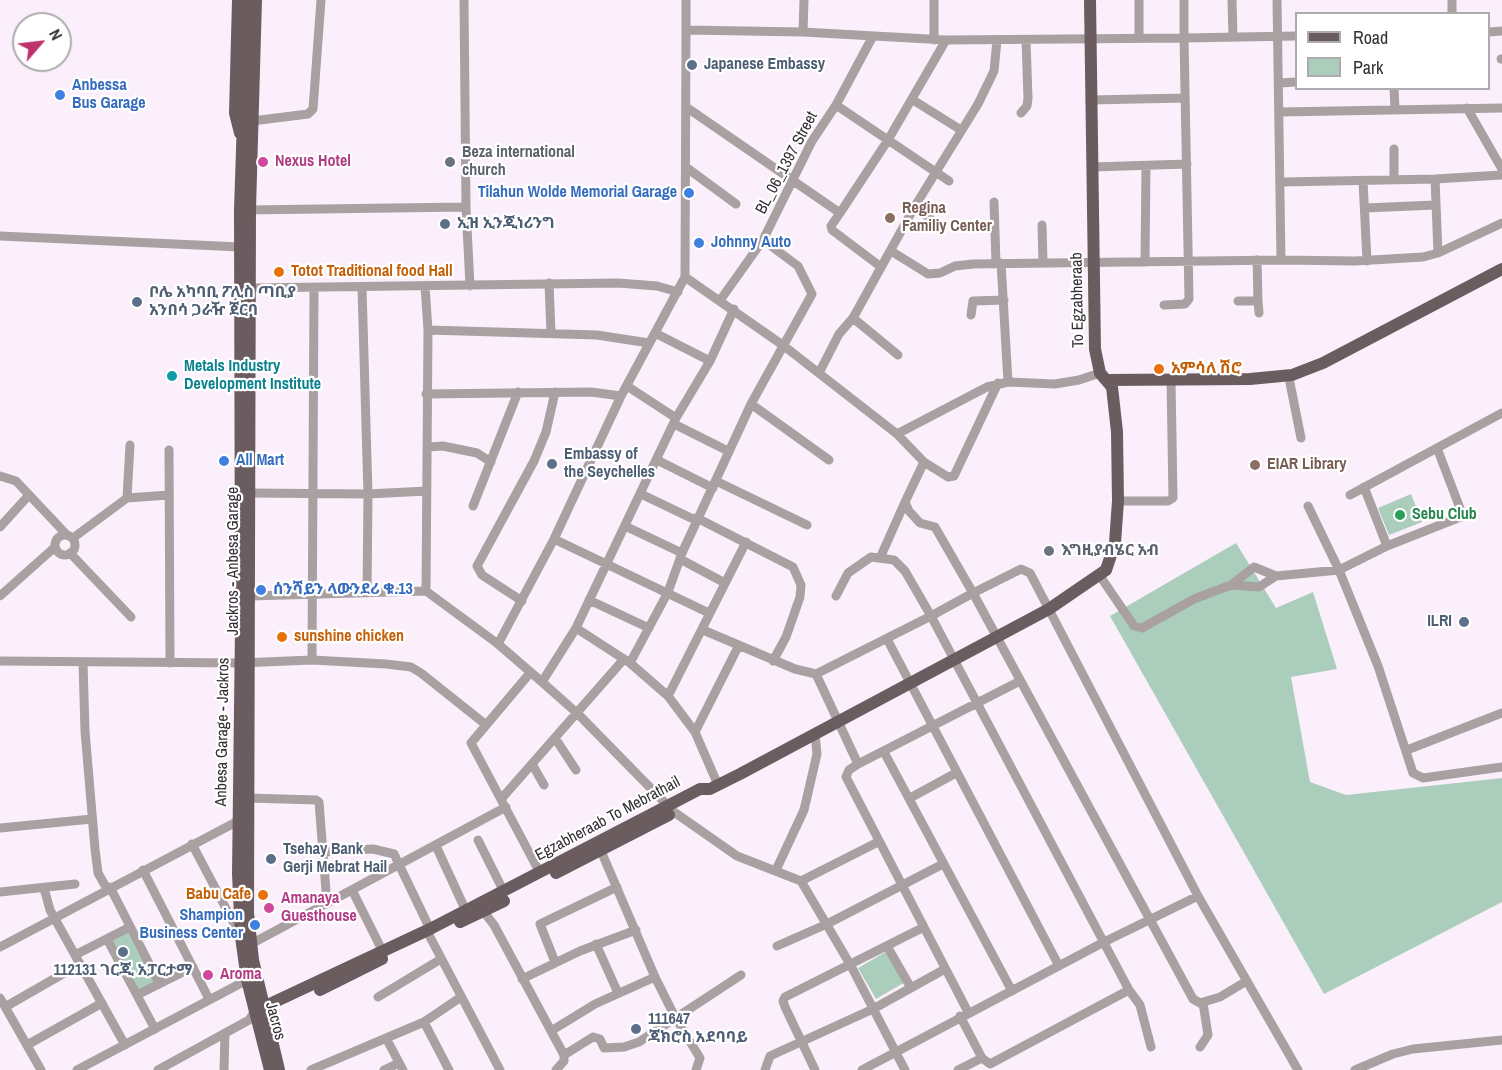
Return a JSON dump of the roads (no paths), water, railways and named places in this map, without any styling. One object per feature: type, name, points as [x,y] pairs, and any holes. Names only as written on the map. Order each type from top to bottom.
[{"type":"main road","points":[[238,0],[235,113],[237,128],[243,140]]},
{"type":"main road","points":[[247,0],[250,118]]},
{"type":"main road","points":[[250,118],[256,0]]},
{"type":"main road","points":[[243,140],[250,118],[260,99],[262,0]]},
{"type":"main road","name":"To Egzabheraab","points":[[997,637],[1049,609],[1100,576],[1106,570],[1113,554],[1118,501],[1117,432],[1106,380],[1095,349],[1090,0]]},
{"type":"main road","name":"Jackros - Anbesa Garage","points":[[250,118],[245,210],[250,288],[245,387],[251,493],[250,596],[245,662],[248,798],[246,941],[258,1015]]},
{"type":"main road","name":"Anbesa Garage - Jackros","points":[[243,140],[245,210],[240,248],[245,387],[245,662],[238,821],[246,941]]},
{"type":"main road","points":[[1106,380],[1172,383],[1290,383],[1308,378],[1502,269]]},
{"type":"main road","points":[[1172,383],[1292,375],[1323,363],[1502,278]]},
{"type":"main road","points":[[258,1015],[601,851],[671,809],[703,796],[714,787],[997,637]]},
{"type":"main road","name":"Egzabheraab To Mebrathail","points":[[258,1015],[382,950],[430,932],[466,910],[480,907],[540,873],[671,809]]},
{"type":"main road","name":"Jacros","points":[[246,941],[247,980],[279,1070]]},
{"type":"main road","name":"Jacros","points":[[258,1015],[270,1070]]},
{"type":"street","points":[[250,118],[308,114],[313,109],[321,0]]},
{"type":"street","points":[[464,0],[466,207],[470,286]]},
{"type":"street","points":[[498,645],[554,539],[621,396],[685,277],[686,0]]},
{"type":"street","points":[[803,32],[804,0]]},
{"type":"street","points":[[934,0],[934,40]]},
{"type":"street","points":[[1139,0],[1139,38]]},
{"type":"street","points":[[1164,305],[1187,302],[1189,262],[1184,0]]},
{"type":"street","points":[[1232,0],[1233,37]]},
{"type":"street","points":[[1276,0],[1280,83],[1281,260]]},
{"type":"street","points":[[686,30],[803,32],[934,40],[1295,36]]},
{"type":"street","name":"BL_06_1397 Street","points":[[721,299],[763,240],[793,178],[873,36]]},
{"type":"street","points":[[881,267],[832,230],[831,226],[913,100],[946,40]]},
{"type":"street","points":[[819,373],[839,334],[853,318],[915,206],[992,78],[997,40]]},
{"type":"street","points":[[1021,113],[1027,106],[1028,98],[1026,40]]},
{"type":"street","points":[[1280,83],[1295,82]]},
{"type":"street","points":[[1394,90],[1395,109]]},
{"type":"street","points":[[1090,100],[1185,98]]},
{"type":"street","points":[[913,100],[961,130]]},
{"type":"street","points":[[836,105],[936,170],[949,181]]},
{"type":"street","points":[[686,107],[793,178],[840,213]]},
{"type":"street","points":[[1467,108],[1502,169]]},
{"type":"street","points":[[1280,112],[1502,108]]},
{"type":"street","points":[[1394,149],[1394,179]]},
{"type":"street","points":[[1093,167],[1187,164]]},
{"type":"street","points":[[1145,262],[1146,166]]},
{"type":"street","points":[[687,168],[735,204]]},
{"type":"street","points":[[1281,182],[1435,179],[1502,175]]},
{"type":"street","points":[[1435,179],[1438,253]]},
{"type":"street","points":[[1363,181],[1367,261]]},
{"type":"street","points":[[994,202],[1004,300],[1008,382]]},
{"type":"street","points":[[1365,208],[1435,205]]},
{"type":"street","points":[[915,206],[933,221]]},
{"type":"street","points":[[245,210],[466,207]]},
{"type":"street","points":[[891,251],[928,274],[940,273],[955,266],[999,263],[1367,261],[1438,253],[1502,223]]},
{"type":"street","points":[[1042,225],[1042,262]]},
{"type":"street","points":[[0,236],[240,248]]},
{"type":"street","points":[[192,844],[246,941],[327,904],[399,867],[504,803],[532,764],[627,661],[649,628],[668,592],[681,556],[728,451],[751,404],[812,294],[798,266],[763,240]]},
{"type":"street","points":[[1257,260],[1259,313]]},
{"type":"street","points":[[685,277],[721,299],[784,346],[897,434],[924,462],[948,477],[954,476],[998,383]]},
{"type":"street","points":[[250,288],[314,289],[549,283],[639,284],[678,292]]},
{"type":"street","points":[[549,283],[551,333]]},
{"type":"street","points":[[426,286],[428,330],[426,591]]},
{"type":"street","points":[[362,288],[368,494],[367,593]]},
{"type":"street","points":[[312,660],[314,289]]},
{"type":"street","points":[[971,315],[973,301],[1004,300]]},
{"type":"street","points":[[1238,301],[1258,301]]},
{"type":"street","points":[[542,682],[576,628],[675,421],[710,361],[734,309]]},
{"type":"street","points":[[853,318],[898,355]]},
{"type":"street","points":[[428,330],[597,335],[650,343]]},
{"type":"street","points":[[655,333],[710,361]]},
{"type":"street","points":[[897,434],[998,383],[1055,384],[1079,380],[1106,380]]},
{"type":"street","points":[[1118,501],[1168,501],[1173,498],[1172,383]]},
{"type":"street","points":[[1290,383],[1301,438]]},
{"type":"street","points":[[627,387],[675,421],[728,451]]},
{"type":"street","points":[[473,506],[518,392]]},
{"type":"street","points":[[522,601],[482,575],[477,566],[534,461],[546,432],[555,392]]},
{"type":"street","points":[[426,394],[607,392],[621,396]]},
{"type":"street","points":[[751,404],[829,460]]},
{"type":"street","points":[[1350,495],[1502,413]]},
{"type":"street","points":[[127,498],[130,445]]},
{"type":"street","points":[[428,447],[443,446],[477,453],[491,462]]},
{"type":"street","points":[[1100,576],[1134,626],[1142,628],[1194,599],[1231,585],[1254,567],[1276,576],[1339,570],[1386,546],[1463,516],[1437,448]]},
{"type":"street","points":[[169,450],[170,663]]},
{"type":"street","points":[[657,460],[807,525]]},
{"type":"street","points":[[880,558],[924,462]]},
{"type":"street","points":[[0,476],[12,478],[69,536],[75,546],[70,553],[63,555],[55,547]]},
{"type":"street","points":[[1364,487],[1386,546]]},
{"type":"street","points":[[251,493],[313,491],[368,494],[427,491]]},
{"type":"street","points":[[640,494],[692,518],[699,519],[793,567],[801,585],[792,622],[773,661]]},
{"type":"street","points":[[0,527],[29,495]]},
{"type":"street","points":[[0,596],[55,547],[56,539],[69,536],[127,498],[169,495]]},
{"type":"street","points":[[905,502],[920,523],[935,527],[1193,999],[1203,1003],[1220,997],[1245,982]]},
{"type":"street","points":[[1308,506],[1339,570],[1378,666],[1413,773],[1416,777],[1502,767]]},
{"type":"street","points":[[625,526],[725,583]]},
{"type":"street","points":[[554,539],[668,592],[709,614]]},
{"type":"street","points":[[669,696],[746,542]]},
{"type":"street","points":[[70,553],[131,617]]},
{"type":"street","points":[[837,596],[848,573],[871,557],[894,560],[905,571],[1129,990],[1140,1005],[1151,1047]]},
{"type":"street","points":[[703,630],[773,661],[816,674],[973,593],[1021,569],[1026,569],[1198,896],[1245,982],[1298,1070]]},
{"type":"street","points":[[1231,585],[1256,588],[1267,584],[1276,576]]},
{"type":"street","points":[[250,596],[426,591],[498,645],[578,714],[671,809],[737,856],[801,881],[851,966],[904,1070]]},
{"type":"street","points":[[589,600],[649,628]]},
{"type":"street","points":[[576,628],[627,661],[669,696],[695,732],[714,787]]},
{"type":"street","points":[[886,639],[1059,966]]},
{"type":"street","points":[[695,732],[738,647]]},
{"type":"street","points":[[0,661],[170,663],[312,660],[375,662],[411,668],[436,684],[485,724]]},
{"type":"street","points":[[83,663],[98,873],[159,983]]},
{"type":"street","points":[[530,673],[471,743],[540,873]]},
{"type":"street","points":[[816,674],[858,764]]},
{"type":"street","points":[[1020,681],[858,764],[847,774],[847,783],[945,969],[982,1058],[987,1063],[994,1062],[1129,990]]},
{"type":"street","points":[[1407,750],[1502,713]]},
{"type":"street","points":[[781,872],[804,810],[817,754],[815,734]]},
{"type":"street","points":[[555,738],[576,770]]},
{"type":"street","points":[[884,752],[1012,991]]},
{"type":"street","points":[[532,764],[544,785]]},
{"type":"street","points":[[910,798],[956,773]]},
{"type":"street","points":[[248,798],[316,800],[320,805],[327,904]]},
{"type":"street","points":[[0,828],[93,819]]},
{"type":"street","points":[[0,947],[238,821]]},
{"type":"street","points":[[478,840],[504,892]]},
{"type":"street","points":[[801,881],[878,842]]},
{"type":"street","points":[[436,846],[466,910]]},
{"type":"street","points":[[322,852],[387,850],[394,854],[441,959],[500,1070]]},
{"type":"street","points":[[601,851],[655,976],[675,1017],[700,1058],[696,1070]]},
{"type":"street","points":[[777,946],[827,924],[943,864]]},
{"type":"street","points":[[142,870],[209,999]]},
{"type":"street","points":[[0,892],[75,884]]},
{"type":"street","points":[[555,962],[540,924],[616,887]]},
{"type":"street","points":[[44,888],[54,917],[125,1045]]},
{"type":"street","points":[[352,890],[382,950]]},
{"type":"street","points":[[862,1070],[964,1014],[1198,896]]},
{"type":"street","points":[[480,907],[494,925],[564,1054],[564,1061],[556,1070]]},
{"type":"street","points":[[41,1070],[1,1001],[78,960],[107,939],[130,927]]},
{"type":"street","points":[[815,1070],[783,1001],[785,997],[851,966],[922,928]]},
{"type":"street","points":[[522,979],[596,944],[636,930]]},
{"type":"street","points":[[107,939],[155,1029]]},
{"type":"street","points":[[596,944],[618,993]]},
{"type":"street","points":[[887,946],[911,988]]},
{"type":"street","points":[[378,997],[441,959]]},
{"type":"street","points":[[136,995],[193,967]]},
{"type":"street","points":[[765,1070],[770,1056],[873,1009],[945,969]]},
{"type":"street","points":[[564,1054],[593,1037],[600,1040],[604,1048],[632,1045],[741,975]]},
{"type":"street","points":[[551,1031],[618,993],[655,976]]},
{"type":"street","points":[[78,1070],[92,1067],[125,1045],[247,980]]},
{"type":"street","points":[[311,1070],[424,1022],[461,997]]},
{"type":"street","points":[[27,1045],[102,1003]]},
{"type":"street","points":[[1200,1047],[1208,1035],[1203,1003]]},
{"type":"street","name":"Egzabheraab To Mebrathail","points":[[158,1070],[258,1015]]},
{"type":"street","points":[[424,1022],[449,1070]]},
{"type":"street","points":[[224,1070],[225,1033]]},
{"type":"street","points":[[384,1070],[401,1066],[386,1038]]},
{"type":"street","points":[[1355,1070],[1393,1054],[1413,1049],[1502,1040]]},
{"type":"street","points":[[958,1070],[982,1058]]},
{"type":"place","name":"Japanese Embassy","points":[[692,65]]},
{"type":"place","name":"Anbessa Bus Garage","points":[[60,95]]},
{"type":"place","name":"Nexus Hotel","points":[[263,162]]},
{"type":"place","name":"Beza international church","points":[[450,162]]},
{"type":"place","name":"Tilahun Wolde Memorial Garage","points":[[689,193]]},
{"type":"place","name":"Regina Familiy Center","points":[[890,218]]},
{"type":"place","name":"ኢዝ ኢንጂነሪንግ","points":[[445,224]]},
{"type":"place","name":"Johnny Auto","points":[[699,243]]},
{"type":"place","name":"Totot Traditional food Hall","points":[[279,272]]},
{"type":"place","name":"ቦሌ አካባቢ ፖሊስ ጣቢያ አንበሳ ጋራዥ ጀርባ","points":[[137,302]]},
{"type":"place","name":"አምሳለ ሽሮ","points":[[1159,369]]},
{"type":"place","name":"Metals Industry Development Institute","points":[[172,376]]},
{"type":"place","name":"All Mart","points":[[224,461]]},
{"type":"place","name":"Embassy of the Seychelles","points":[[552,464]]},
{"type":"place","name":"EIAR Library","points":[[1255,465]]},
{"type":"place","name":"Sebu Club","points":[[1400,515]]},
{"type":"place","name":"እግዚያብሄር አብ","points":[[1049,551]]},
{"type":"place","name":"ሰንሻይን ላውንደሪ ቁ.13","points":[[261,590]]},
{"type":"place","name":"ILRI","points":[[1464,622]]},
{"type":"place","name":"sunshine chicken","points":[[282,637]]},
{"type":"place","name":"Tsehay Bank Gerji Mebrat Hail","points":[[271,859]]},
{"type":"place","name":"Babu Cafe","points":[[263,895]]},
{"type":"place","name":"Amanaya Guesthouse","points":[[269,908]]},
{"type":"place","name":"Shampion Business Center","points":[[255,925]]},
{"type":"place","name":"112131 ገርጂ አፓርታማ","points":[[123,952]]},
{"type":"place","name":"Aroma","points":[[208,975]]},
{"type":"place","name":"111647 ጃክሮስ አደባባይ","points":[[636,1029]]}]
